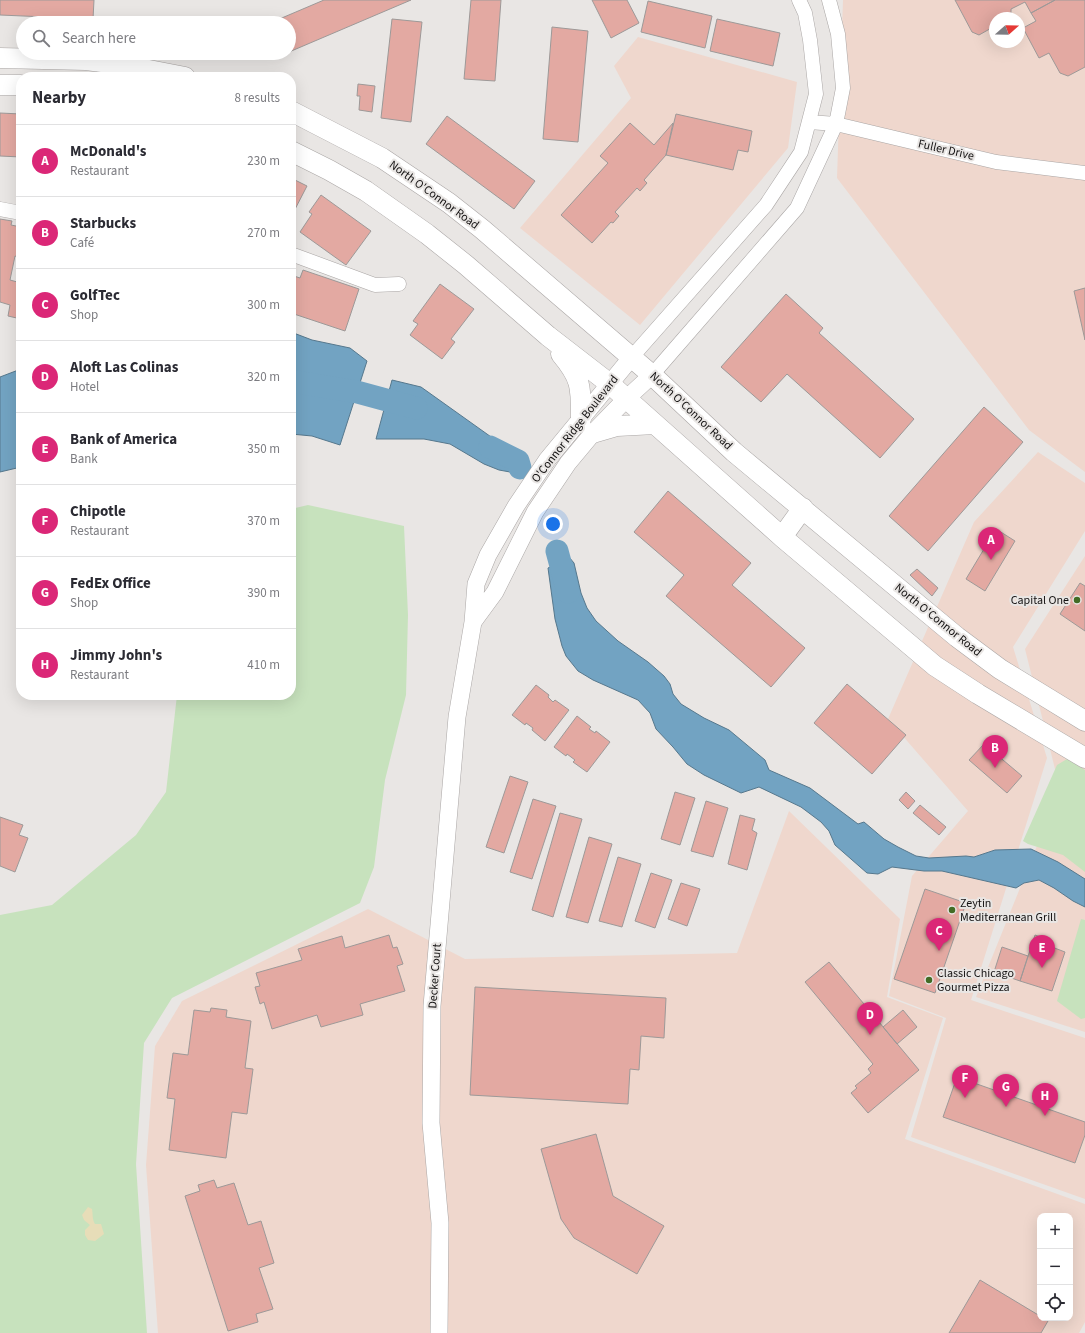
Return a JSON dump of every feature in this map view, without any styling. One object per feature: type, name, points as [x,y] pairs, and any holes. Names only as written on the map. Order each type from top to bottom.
[{"type":"main road","points":[[0,58],[16,58]]},
{"type":"main road","points":[[86,60],[118,64],[159,72]]},
{"type":"main road","points":[[0,85],[16,85]]},
{"type":"main road","name":"North O'Connor Road","points":[[296,114],[382,158],[449,203],[488,234],[652,375],[734,452],[804,508],[957,636],[1000,669],[1085,721]]},
{"type":"main road","points":[[296,154],[366,191],[428,234],[548,336],[610,384],[782,536],[935,666],[978,694],[1085,758]]},
{"type":"main road","points":[[548,336],[578,377],[587,426],[655,424]]},
{"type":"main road","points":[[782,536],[804,508]]},
{"type":"street","name":"O'Connor Ridge Boulevard","points":[[473,622],[495,592],[535,512],[568,462],[610,384],[766,205],[801,152],[816,94],[810,40],[805,13],[799,0]]},
{"type":"street","name":"O'Connor Ridge Boulevard","points":[[473,622],[476,584],[488,555],[516,506],[547,460],[587,426],[626,399],[652,375],[797,208],[836,124],[843,88],[838,34],[829,0]]},
{"type":"street","name":"Fuller Drive","points":[[809,122],[836,124],[996,162],[1085,173]]},
{"type":"street","points":[[0,209],[16,212]]},
{"type":"street","points":[[296,256],[375,285],[399,284]]},
{"type":"street","name":"Decker Court","points":[[438,1333],[440,1223],[431,1123],[432,1006],[457,717],[473,622]]},
{"type":"shaded area","points":[[843,0],[1085,0],[1085,472],[1029,430],[837,178]]},
{"type":"shaded area","points":[[638,37],[797,82],[788,148],[640,325],[520,228],[631,98],[614,66]]},
{"type":"shaded area","points":[[1038,452],[1085,483],[1085,531],[1013,647],[1047,758],[971,1000],[1085,1038],[1085,1199],[911,1137],[946,1018],[889,996],[912,876],[968,811],[888,719],[974,522]]},
{"type":"shaded area","points":[[1085,556],[1085,1032],[976,997],[1060,789],[1025,649]]},
{"type":"shaded area","points":[[789,811],[900,919],[887,997],[943,1018],[905,1139],[1085,1204],[1085,1322],[1079,1333],[158,1333],[146,1165],[155,1046],[182,1001],[368,909],[465,959],[737,953]]},
{"type":"green space","points":[[308,505],[404,526],[408,615],[406,695],[385,780],[374,867],[360,903],[172,998],[144,1043],[136,1164],[147,1333],[0,1333],[0,915],[52,905],[136,835],[166,792],[176,700],[296,700],[296,508]]},
{"type":"green space","points":[[1067,759],[1085,770],[1085,872],[1063,855],[1023,841],[1057,765]]},
{"type":"green space","points":[[1081,919],[1085,920],[1085,1018],[1081,1019],[1057,1001]]},
{"type":"sand","points":[[88,1207],[92,1209],[95,1224],[101,1224],[104,1234],[95,1241],[88,1240],[85,1235],[85,1230],[90,1225],[84,1220],[82,1215]]},
{"type":"water","points":[[296,334],[312,340],[350,348],[367,361],[340,445],[312,436],[296,434]]},
{"type":"water","points":[[16,371],[16,468],[0,472],[0,377]]},
{"type":"water","points":[[392,380],[421,387],[515,454],[518,461],[510,472],[499,470],[484,464],[450,444],[424,439],[376,439]]},
{"type":"water","points":[[569,557],[574,563],[581,593],[587,608],[596,621],[618,641],[648,662],[664,676],[670,684],[673,694],[681,704],[704,718],[729,730],[765,760],[769,770],[810,788],[858,824],[864,822],[884,839],[916,856],[929,858],[974,857],[995,850],[1031,849],[1058,862],[1085,879],[1085,907],[1039,880],[1024,883],[1016,888],[942,871],[924,871],[892,867],[878,874],[867,873],[835,845],[829,831],[821,822],[801,807],[759,787],[741,793],[704,775],[687,764],[656,729],[650,713],[638,700],[593,680],[578,671],[566,656],[555,619],[548,568]]},
{"type":"building","points":[[0,0],[94,0],[93,16],[0,15]]},
{"type":"building","points":[[324,0],[411,0],[296,49],[296,16],[286,16]]},
{"type":"building","points":[[471,0],[501,0],[495,81],[464,79]]},
{"type":"building","points":[[592,0],[627,0],[639,23],[611,38]]},
{"type":"building","points":[[955,0],[1055,0],[1031,13],[1025,2],[1011,9],[1011,12],[989,12],[989,29],[979,35],[972,32]]},
{"type":"building","points":[[1055,0],[1085,0],[1085,67],[1068,76],[1060,73],[1049,53],[1039,58],[1025,32],[1025,27],[1036,21],[1031,13]]},
{"type":"building","points":[[648,1],[712,16],[705,48],[641,32]]},
{"type":"building","points":[[392,19],[422,22],[411,122],[381,118]]},
{"type":"building","points":[[717,19],[780,33],[773,66],[710,51]]},
{"type":"building","points":[[552,27],[588,31],[578,142],[543,139]]},
{"type":"building","points":[[358,84],[375,86],[372,112],[359,110],[360,96],[357,96]]},
{"type":"building","points":[[0,113],[16,114],[16,157],[0,156]]},
{"type":"building","points":[[676,114],[752,131],[748,152],[738,150],[733,170],[666,155]]},
{"type":"building","points":[[447,116],[535,181],[514,209],[426,144]]},
{"type":"building","points":[[630,123],[654,145],[673,123],[666,155],[644,180],[647,183],[640,191],[637,188],[615,212],[619,216],[613,223],[611,222],[592,243],[561,215],[608,163],[600,156]]},
{"type":"building","points":[[296,180],[307,186],[296,207]]},
{"type":"building","points":[[321,195],[371,231],[346,265],[300,232],[312,214],[309,212]]},
{"type":"building","points":[[0,219],[12,221],[11,225],[16,226],[16,256],[10,280],[16,282],[16,318],[8,316],[10,305],[0,302]]},
{"type":"building","points":[[303,270],[359,289],[345,331],[296,315],[296,277],[300,278]]},
{"type":"building","points":[[440,284],[474,309],[451,339],[455,342],[442,359],[410,335],[418,324],[413,321]]},
{"type":"building","points":[[1085,288],[1085,340],[1074,291]]},
{"type":"building","points":[[786,294],[823,328],[819,333],[914,419],[880,458],[787,374],[761,402],[721,367]]},
{"type":"building","points":[[984,407],[1023,442],[928,551],[889,516]]},
{"type":"building","points":[[668,491],[751,563],[732,585],[805,648],[771,687],[666,596],[684,575],[634,532]]},
{"type":"building","points":[[996,529],[1015,541],[985,591],[966,579]]},
{"type":"building","points":[[917,569],[938,588],[932,596],[910,575]]},
{"type":"building","name":"Capital One","points":[[1080,583],[1085,586],[1085,631],[1060,614]]},
{"type":"building","points":[[847,684],[906,735],[872,774],[814,723]]},
{"type":"building","points":[[536,685],[549,695],[548,697],[553,702],[555,700],[569,710],[545,741],[532,730],[533,728],[526,723],[525,725],[512,715]]},
{"type":"building","points":[[577,716],[591,727],[589,729],[595,733],[596,731],[610,742],[587,772],[573,762],[575,760],[567,754],[566,756],[554,747]]},
{"type":"building","points":[[984,744],[1022,776],[1007,793],[969,760]]},
{"type":"building","points":[[510,776],[528,782],[504,853],[486,847]]},
{"type":"building","points":[[675,792],[695,798],[680,845],[661,839]]},
{"type":"building","points":[[906,792],[915,801],[908,809],[899,800]]},
{"type":"building","points":[[533,799],[556,806],[532,879],[510,872]]},
{"type":"building","points":[[706,801],[728,808],[713,857],[691,851]]},
{"type":"building","points":[[920,805],[946,827],[939,835],[913,813]]},
{"type":"building","points":[[560,813],[582,819],[553,917],[532,910]]},
{"type":"building","points":[[740,815],[755,819],[752,830],[757,833],[747,870],[728,864]]},
{"type":"building","points":[[0,817],[23,825],[19,835],[28,838],[15,872],[0,866]]},
{"type":"building","points":[[589,837],[612,844],[588,923],[566,917]]},
{"type":"building","points":[[618,857],[641,864],[622,927],[599,921]]},
{"type":"building","points":[[651,873],[672,880],[655,928],[635,921]]},
{"type":"building","points":[[681,883],[700,889],[687,926],[668,919]]},
{"type":"building","points":[[925,889],[966,903],[935,993],[894,979]]},
{"type":"building","points":[[389,935],[393,948],[397,947],[403,964],[397,966],[405,991],[360,1004],[363,1015],[321,1027],[317,1015],[272,1029],[264,1002],[260,1004],[255,987],[260,986],[256,973],[302,960],[298,949],[342,936],[345,948]]},
{"type":"building","points":[[1035,935],[1046,939],[1044,944],[1065,952],[1052,991],[1020,981]]},
{"type":"building","points":[[1002,947],[1028,956],[1020,981],[994,972]]},
{"type":"building","points":[[829,962],[919,1070],[868,1113],[851,1093],[857,1088],[855,1086],[871,1073],[868,1069],[873,1064],[805,982]]},
{"type":"building","points":[[475,987],[666,998],[664,1038],[641,1036],[639,1070],[630,1069],[628,1104],[470,1095]]},
{"type":"building","points":[[211,1008],[227,1010],[226,1017],[251,1021],[245,1068],[253,1069],[247,1114],[232,1112],[226,1158],[169,1150],[175,1099],[167,1098],[173,1053],[188,1055],[194,1010],[210,1012]]},
{"type":"building","points":[[903,1010],[917,1027],[897,1044],[883,1027]]},
{"type":"building","points":[[957,1077],[1085,1122],[1085,1135],[1075,1163],[943,1117]]},
{"type":"building","points":[[596,1134],[613,1196],[664,1226],[637,1274],[574,1238],[561,1219],[541,1149]]},
{"type":"building","points":[[214,1180],[217,1188],[234,1183],[248,1225],[261,1221],[274,1263],[259,1268],[273,1309],[256,1314],[258,1322],[228,1331],[185,1196],[200,1191],[198,1185]]},
{"type":"building","points":[[980,1280],[1037,1314],[1037,1321],[1048,1321],[1041,1333],[949,1333]]},
{"type":"waterway","points":[[296,382],[357,392],[416,408]]},
{"type":"waterway","points":[[490,447],[518,461],[520,468]]},
{"type":"waterway","points":[[557,551],[568,592]]},
{"type":"place","name":"McDonald's","points":[[991,560]]},
{"type":"place","name":"Capital One","points":[[1077,600]]},
{"type":"place","name":"Starbucks","points":[[995,768]]},
{"type":"place","name":"Zeytin Mediterranean Grill","points":[[952,910]]},
{"type":"place","name":"GolfTec","points":[[939,951]]},
{"type":"place","name":"Bank of America","points":[[1042,968]]},
{"type":"place","name":"Classic Chicago Gourmet Pizza","points":[[929,980]]},
{"type":"place","name":"Aloft Las Colinas","points":[[870,1035]]},
{"type":"place","name":"Chipotle","points":[[965,1098]]},
{"type":"place","name":"FedEx Office","points":[[1006,1107]]},
{"type":"place","name":"Jimmy John's","points":[[1045,1116]]}]
